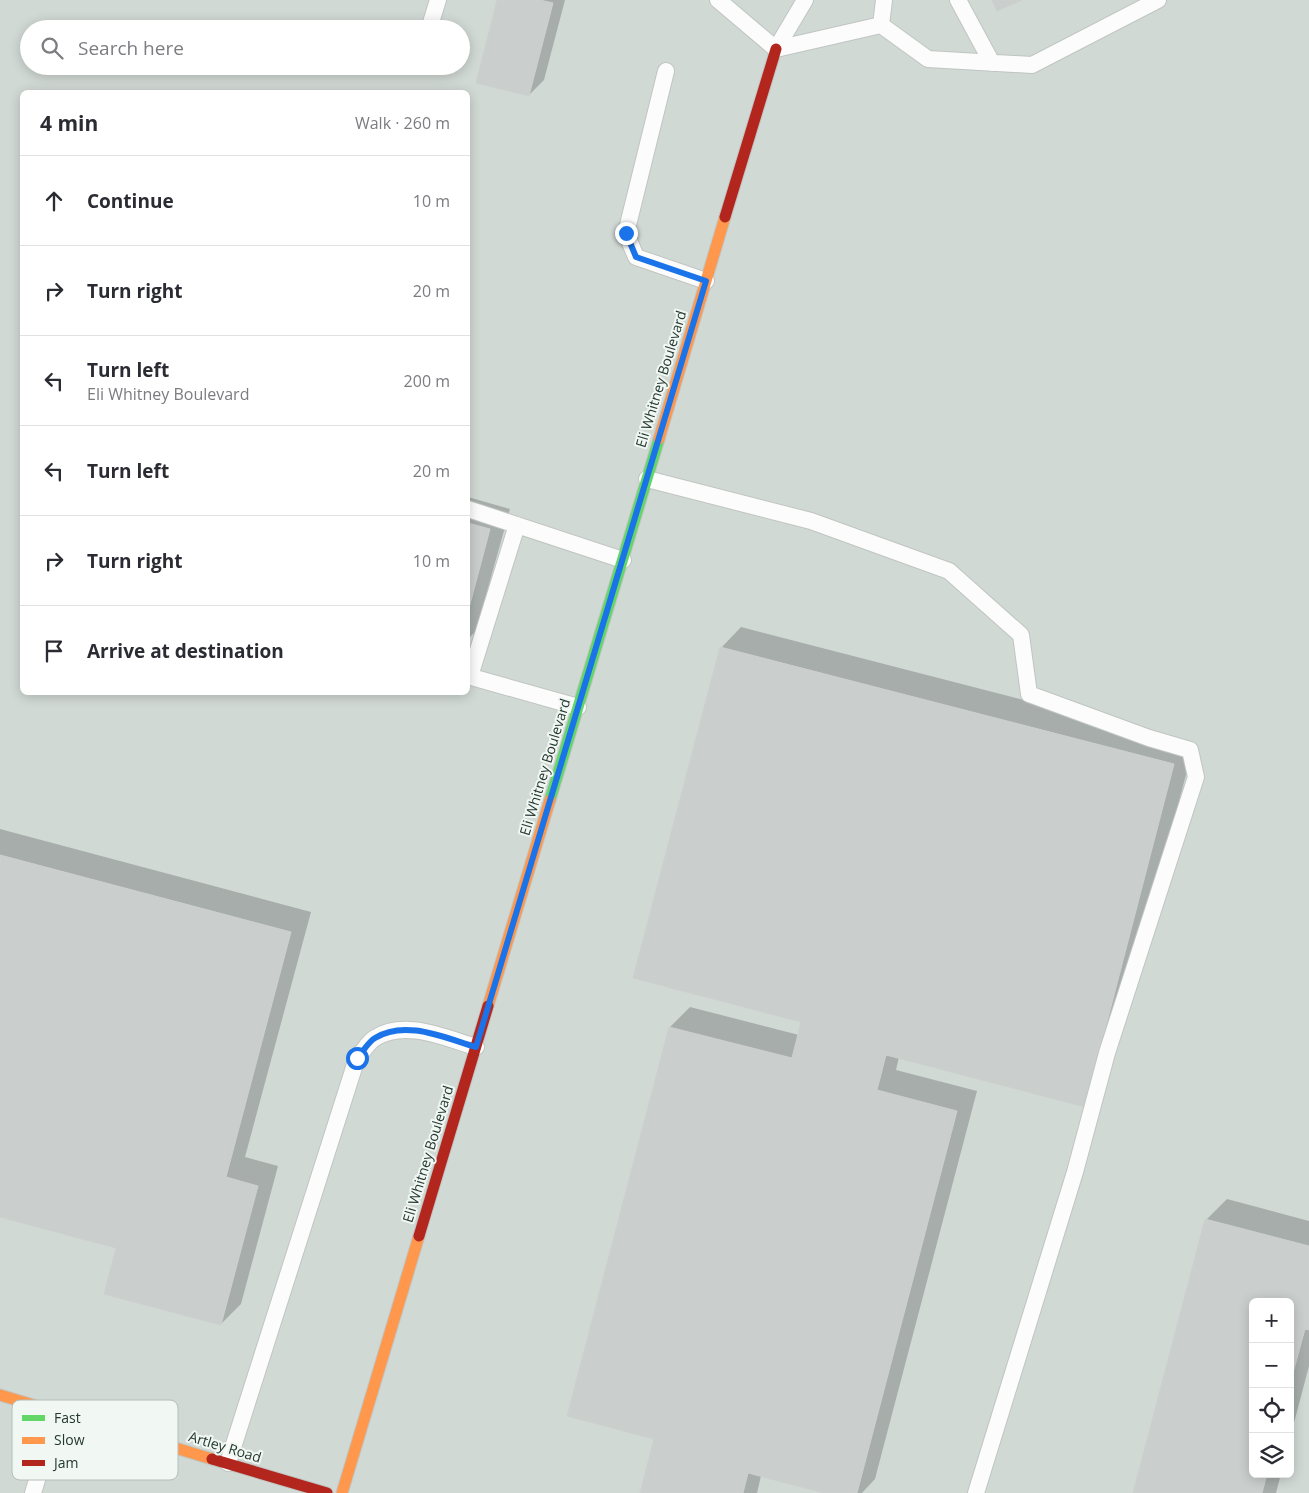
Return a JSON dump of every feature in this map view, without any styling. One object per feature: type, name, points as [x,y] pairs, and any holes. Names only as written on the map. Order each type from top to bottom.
[{"type":"street","name":"Eli Whitney Boulevard","points":[[342,1493],[776,49]]},
{"type":"street","name":"Artley Road","points":[[0,1395],[16,1400]]},
{"type":"street","name":"Artley Road","points":[[178,1449],[327,1493]]},
{"type":"lane","points":[[432,20],[438,0]]},
{"type":"lane","points":[[718,0],[776,49]]},
{"type":"lane","points":[[776,49],[805,0]]},
{"type":"lane","points":[[881,25],[884,0]]},
{"type":"lane","points":[[958,0],[992,63]]},
{"type":"lane","points":[[776,49],[881,25],[928,59],[1032,65],[1158,0]]},
{"type":"lane","points":[[666,71],[626,233],[636,257],[706,281]]},
{"type":"lane","points":[[647,479],[811,522],[949,571],[1021,635],[1029,694],[1149,738],[1190,750],[1196,777],[1107,1053],[1075,1172],[976,1493]]},
{"type":"lane","points":[[470,510],[623,560]]},
{"type":"lane","points":[[470,673],[517,525]]},
{"type":"lane","points":[[470,676],[578,707]]},
{"type":"lane","points":[[228,1464],[357,1058],[374,1039],[392,1030],[419,1031],[476,1047]]},
{"type":"lane","points":[[33,1493],[37,1480]]},
{"type":"shaded area","points":[[0,0],[1309,0],[1309,1493],[0,1493]]},
{"type":"building","points":[[497,0],[540,0],[553,3],[529,96],[476,83]]},
{"type":"building","points":[[992,0],[1022,0],[997,11]]},
{"type":"building","points":[[470,524],[490,529],[470,604]]},
{"type":"building","points":[[720,647],[1174,764],[1085,1107],[886,1055],[877,1090],[957,1111],[857,1493],[824,1493],[748,1473],[743,1493],[640,1493],[654,1439],[567,1416],[669,1027],[792,1058],[801,1022],[633,978]]},
{"type":"building","points":[[0,855],[291,932],[226,1177],[258,1186],[221,1325],[104,1294],[116,1248],[0,1217]]},
{"type":"building","points":[[1205,1219],[1309,1246],[1309,1330],[1305,1329],[1294,1369],[1294,1298],[1249,1298],[1249,1478],[1266,1478],[1262,1493],[1133,1493]]},
{"type":"traffic: fast","points":[[550,800],[659,439]]},
{"type":"traffic: slow","points":[[659,439],[725,217]]},
{"type":"traffic: slow","points":[[488,1006],[550,800]]},
{"type":"traffic: slow","points":[[342,1493],[419,1236]]},
{"type":"traffic: slow","points":[[0,1395],[17,1400]]},
{"type":"traffic: slow","points":[[178,1449],[212,1459]]},
{"type":"traffic: jam","points":[[725,217],[776,49]]},
{"type":"traffic: jam","points":[[419,1236],[488,1006]]},
{"type":"traffic: jam","points":[[212,1459],[327,1493]]},
{"type":"route","points":[[357,1058],[374,1039],[392,1030],[419,1031],[476,1047],[706,281],[636,257],[626,233]]}]
